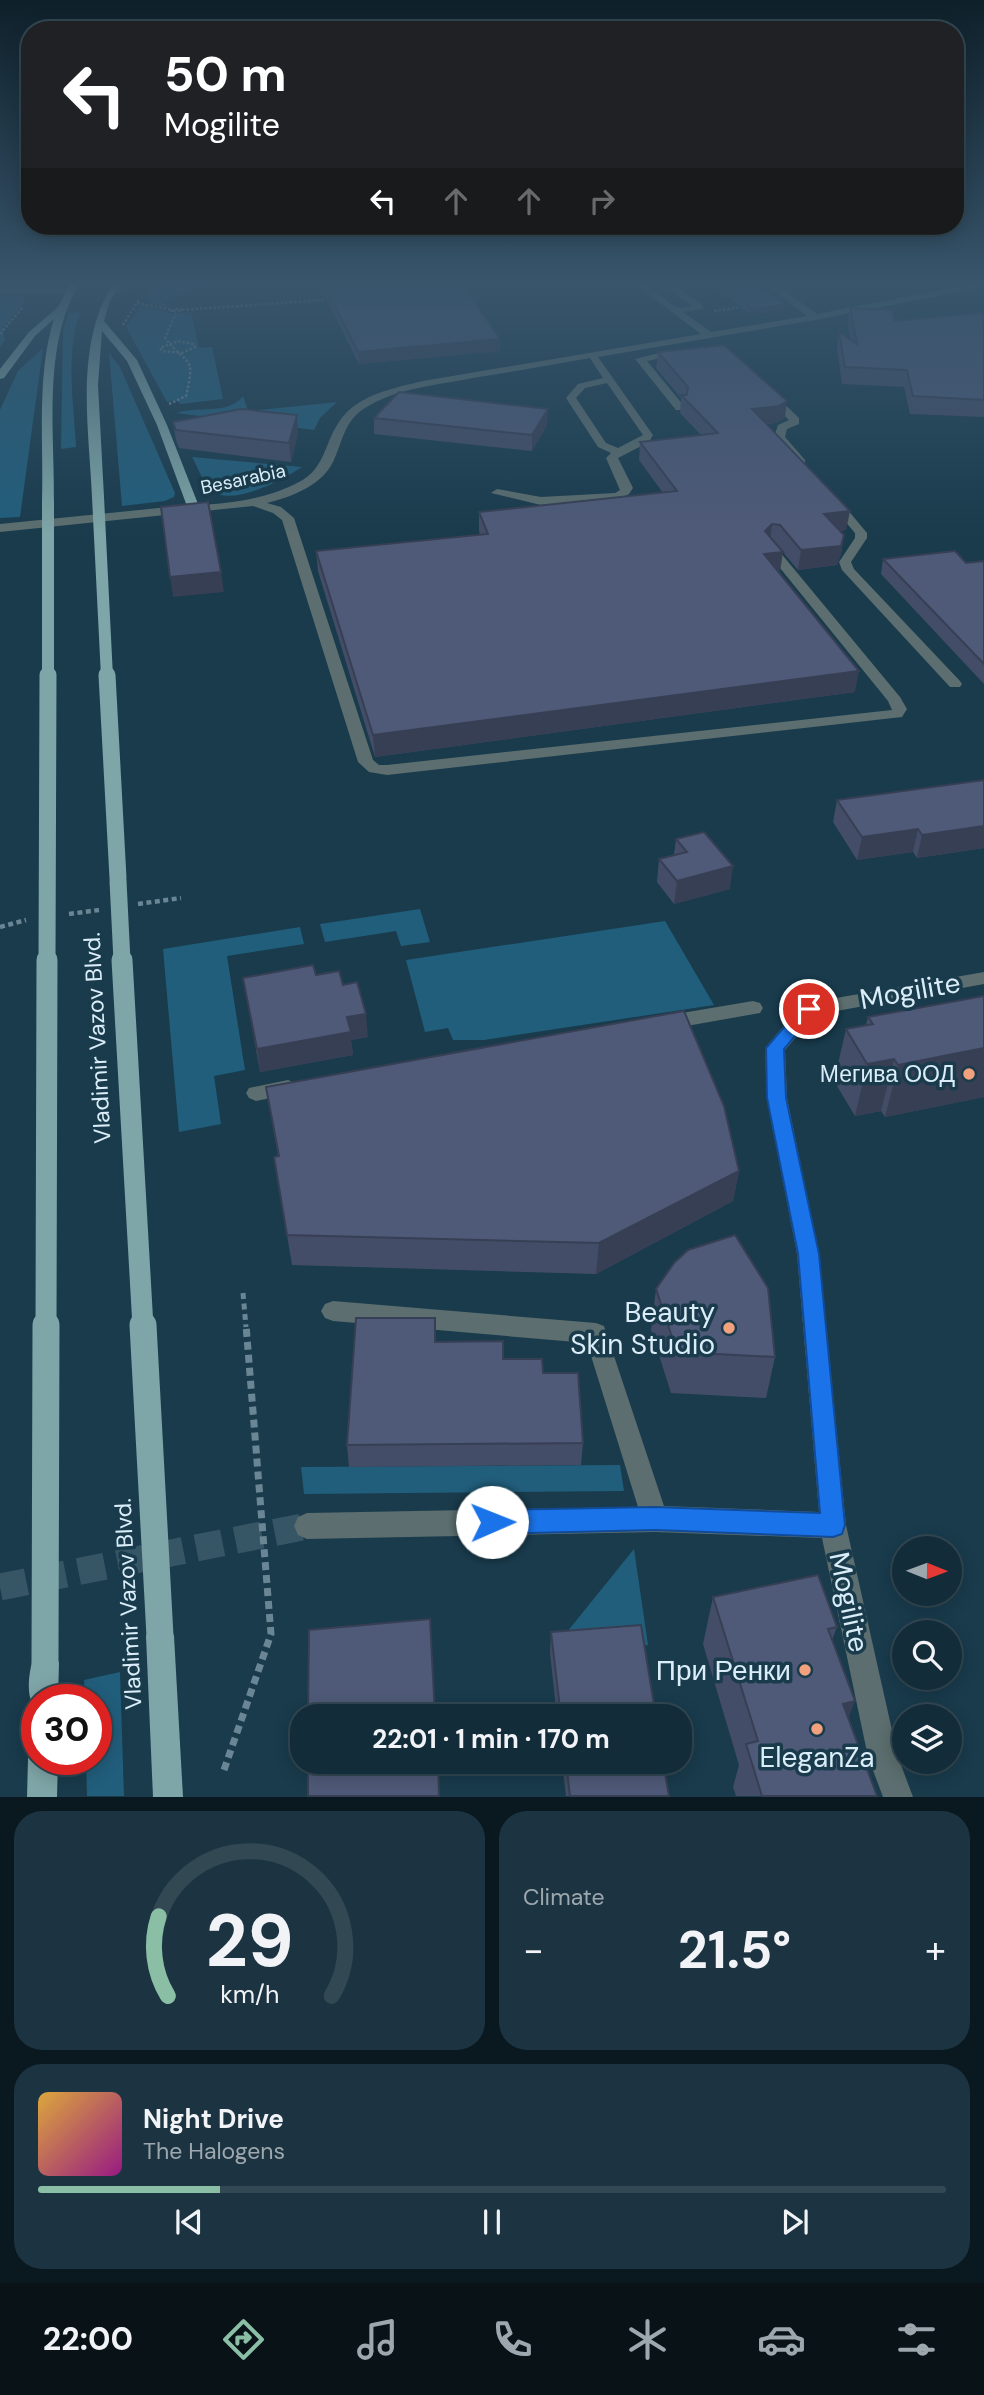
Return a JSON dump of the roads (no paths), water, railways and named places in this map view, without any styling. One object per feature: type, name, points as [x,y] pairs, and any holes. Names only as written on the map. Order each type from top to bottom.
[{"type":"main road","name":"Vladimir Vazov Blvd.","points":[[44,1684],[48,502],[51,366]]},
{"type":"main road","name":"Vladimir Vazov Blvd.","points":[[95,366],[98,497],[168,1797]]},
{"type":"main road","points":[[135,366],[162,425],[194,509]]},
{"type":"main road","points":[[43,1775],[43,1797]]},
{"type":"street","name":"Besarabia","points":[[0,528],[194,509],[251,501],[290,491],[316,477],[330,461],[339,430],[347,418],[367,402],[423,384],[529,366]]},
{"type":"street","points":[[497,493],[541,501],[618,496],[625,492],[627,488],[612,458],[618,452],[639,444],[648,435],[599,366]]},
{"type":"street","points":[[646,366],[680,408]]},
{"type":"street","points":[[608,380],[585,384],[573,393],[571,398],[602,445],[618,452]]},
{"type":"street","points":[[754,382],[794,418],[795,422],[782,427],[779,437],[809,472]]},
{"type":"street","points":[[827,493],[861,533],[861,538],[845,562],[848,570],[955,684]]},
{"type":"street","points":[[251,501],[276,510],[288,518],[366,762],[375,769],[387,771],[897,714],[900,709],[895,700],[771,549]]},
{"type":"street","name":"Mogilite","points":[[898,1797],[883,1757],[833,1525],[808,1254],[776,1098],[775,1048],[809,1009],[984,978]]},
{"type":"street","points":[[644,1027],[753,1008]]},
{"type":"street","points":[[256,1093],[308,1084]]},
{"type":"street","points":[[333,1311],[596,1333],[655,1519]]},
{"type":"street","points":[[307,1526],[655,1519],[833,1525]]},
{"type":"tunnel","points":[[0,1587],[307,1526]]},
{"type":"place","name":"Мегива ООД","points":[[969,1074]]},
{"type":"place","name":"Beauty Skin Studio","points":[[729,1328]]},
{"type":"place","name":"При Ренки","points":[[805,1670]]},
{"type":"place","name":"EleganZa","points":[[817,1729]]}]
